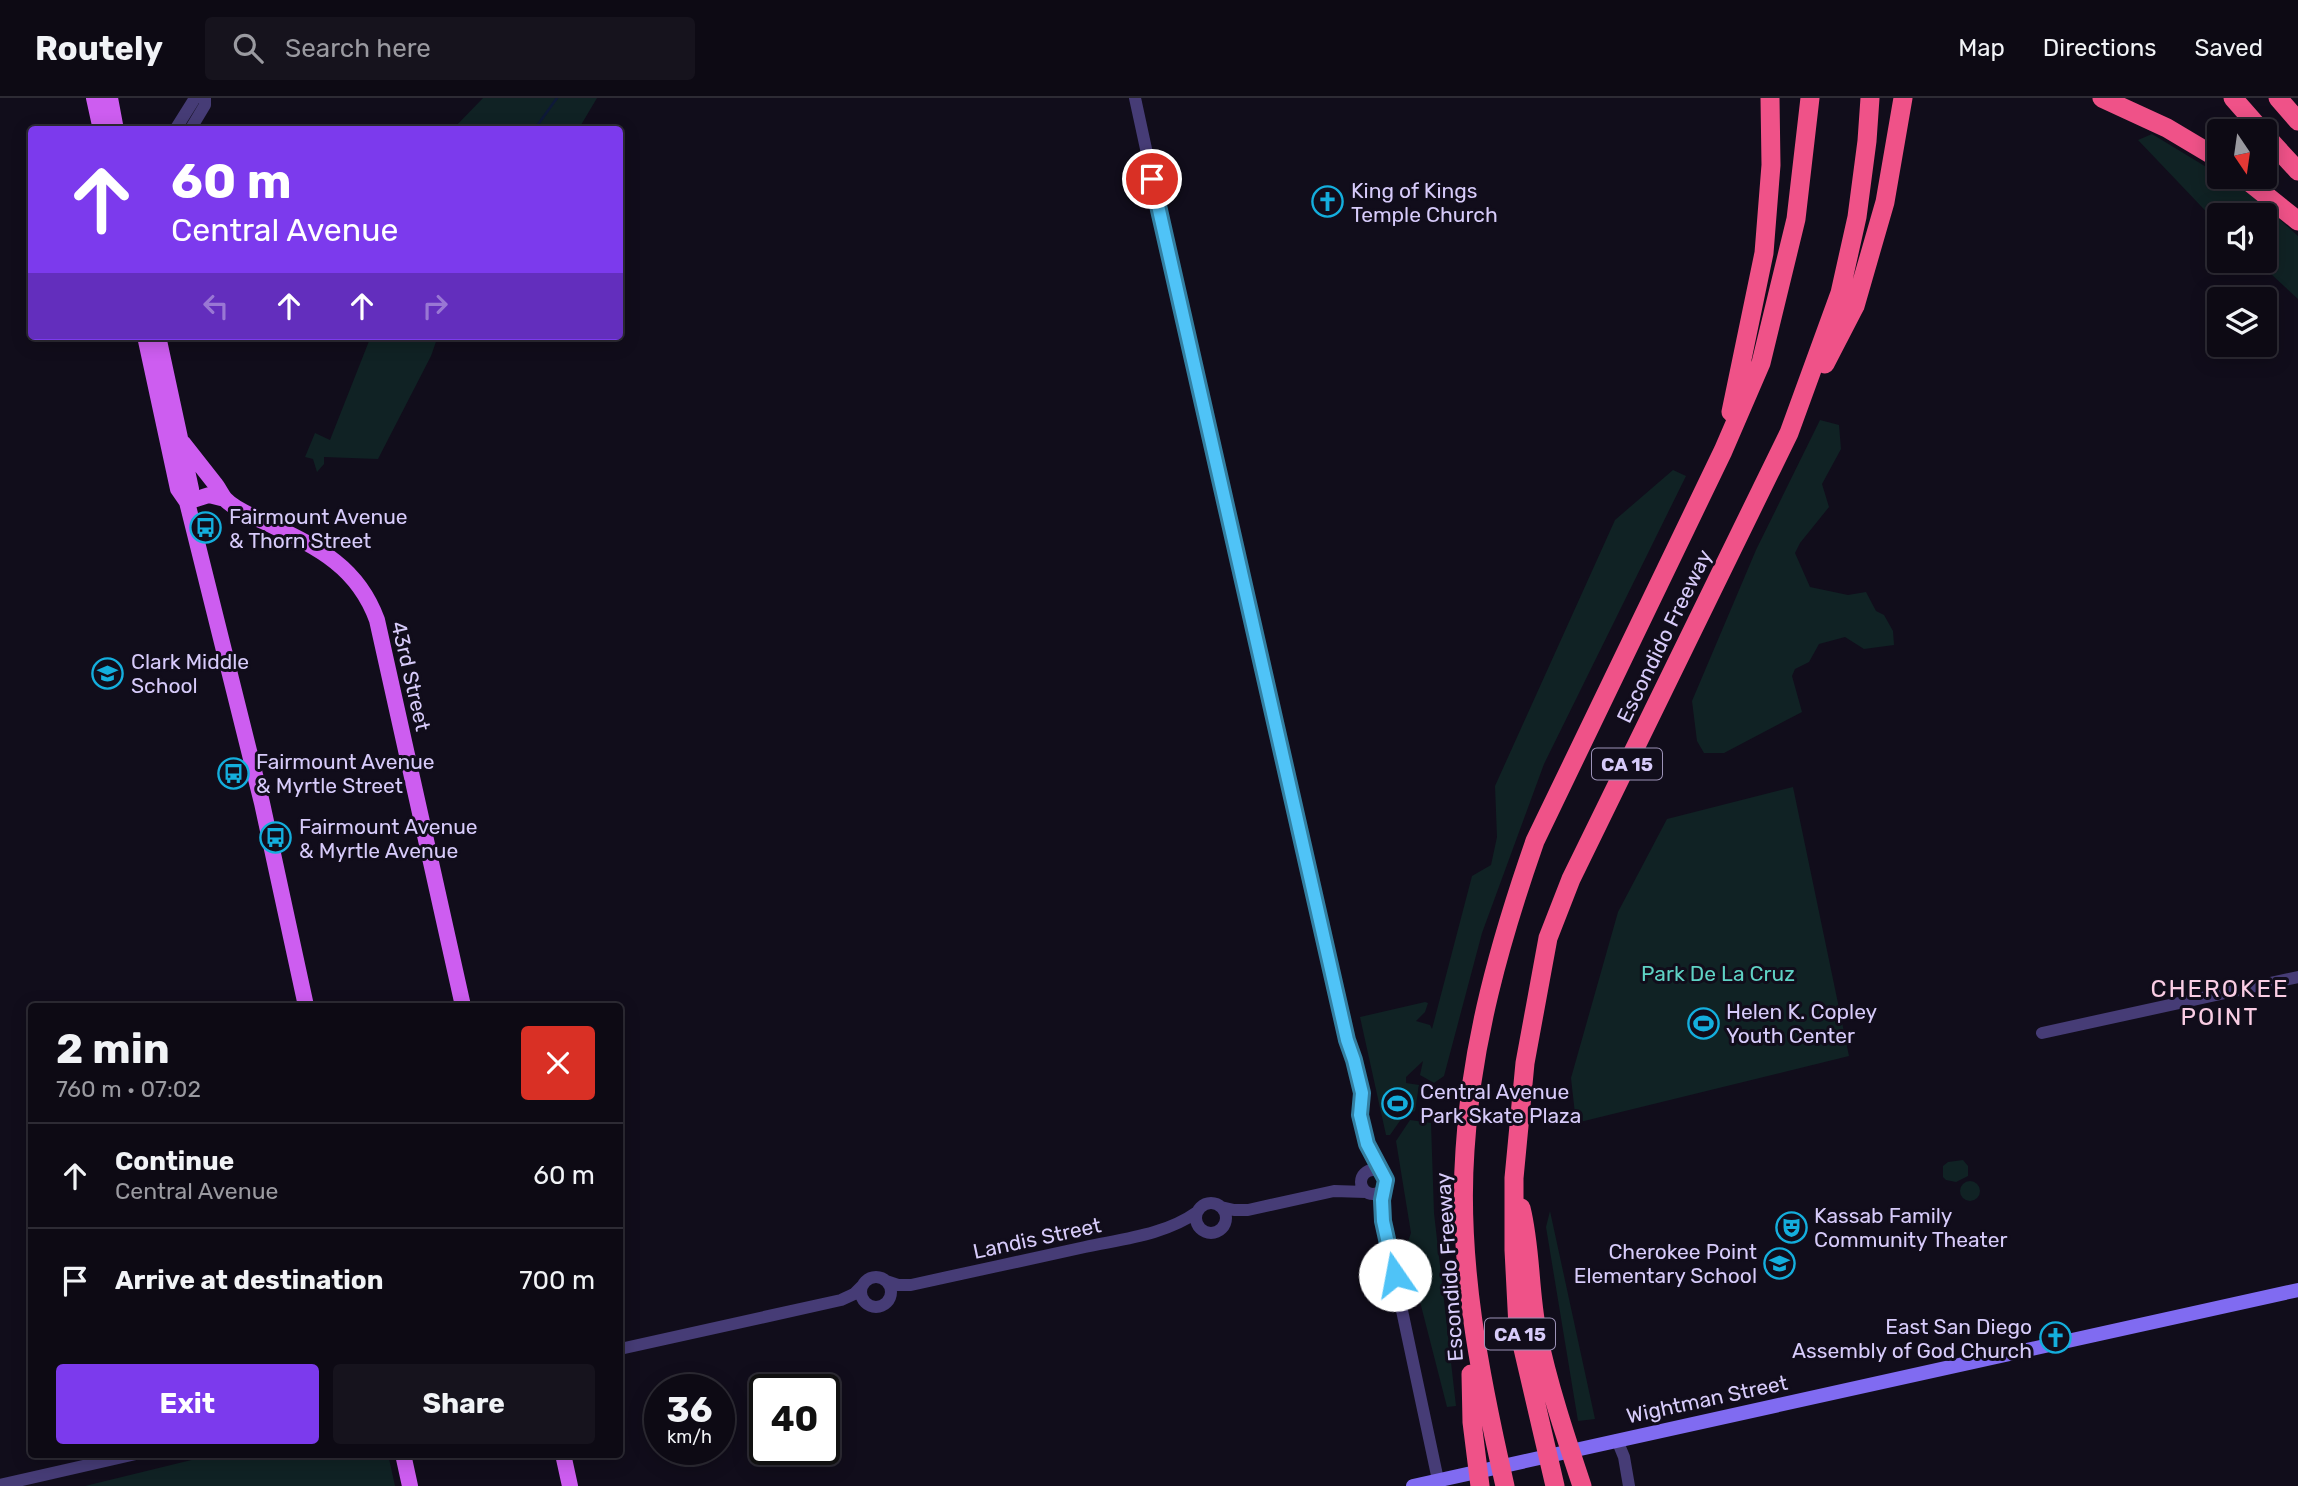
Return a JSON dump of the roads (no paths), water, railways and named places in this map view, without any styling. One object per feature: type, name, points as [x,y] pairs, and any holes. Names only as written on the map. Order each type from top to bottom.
[{"type":"highway","points":[[1723,451],[1764,253],[1770,164],[1770,98]]},
{"type":"highway","name":"Escondido Freeway","points":[[1505,1486],[1482,1386],[1464,1214],[1464,1151],[1472,1079],[1490,989],[1513,906],[1535,841],[1723,451],[1761,363],[1796,219],[1810,98]]},
{"type":"highway","name":"Escondido Freeway","points":[[1555,1486],[1518,1327],[1514,1250],[1514,1178],[1525,1063],[1548,938],[1571,879],[1789,433],[1840,293],[1857,217],[1870,98]]},
{"type":"highway","points":[[1789,433],[1855,306],[1885,202],[1903,98]]},
{"type":"highway","points":[[2102,98],[2166,128],[2207,152]]},
{"type":"highway","points":[[2233,98],[2251,119]]},
{"type":"highway","points":[[2278,98],[2298,121]]},
{"type":"highway","points":[[2295,98],[2298,103]]},
{"type":"highway","points":[[2277,149],[2298,172]]},
{"type":"highway","points":[[2258,189],[2298,221]]},
{"type":"highway","points":[[1514,1178],[1527,1234],[1537,1328],[1552,1394],[1582,1486]]},
{"type":"highway","points":[[1471,1299],[1472,1422],[1480,1486]]},
{"type":"main road","points":[[94,98],[100,126]]},
{"type":"main road","points":[[110,98],[115,126]]},
{"type":"main road","points":[[146,340],[178,489],[187,502],[262,803],[305,1003]]},
{"type":"main road","points":[[159,340],[191,489],[187,502]]},
{"type":"main road","name":"43rd Street","points":[[183,443],[225,499],[251,516],[312,545],[332,558],[358,582],[372,606],[462,1003]]},
{"type":"main road","points":[[187,502],[209,495],[225,499]]},
{"type":"main road","name":"Wightman Street","points":[[1413,1486],[2298,1290]]},
{"type":"main road","points":[[403,1458],[410,1486]]},
{"type":"main road","points":[[564,1458],[570,1486]]},
{"type":"street","points":[[178,126],[195,98]]},
{"type":"street","points":[[192,126],[205,104],[205,98]]},
{"type":"street","points":[[1135,98],[1175,286],[1347,1040],[1347,1060],[1355,1105],[1367,1144],[1386,1180],[1382,1200],[1383,1221],[1438,1480]]},
{"type":"street","points":[[2042,1033],[2298,976]]},
{"type":"street","points":[[1367,1144],[1361,1184],[1383,1221]]},
{"type":"street","points":[[1334,1191],[1372,1169],[1379,1171]]},
{"type":"street","points":[[1248,1210],[1214,1233],[1200,1230],[1196,1222],[1196,1212],[1207,1203],[1234,1210],[1248,1210],[1334,1191],[1377,1194],[1384,1188]]},
{"type":"street","points":[[1221,1207],[1226,1215],[1225,1224]]},
{"type":"street","name":"Landis Street","points":[[886,1281],[911,1285],[1170,1227],[1183,1222],[1196,1212]]},
{"type":"street","name":"Landis Street","points":[[1170,1227],[1200,1230]]},
{"type":"street","points":[[623,1348],[841,1300],[855,1294],[873,1278],[886,1281],[891,1289],[890,1298],[879,1307],[841,1300]]},
{"type":"street","name":"Landis Street","points":[[890,1298],[911,1285]]},
{"type":"street","points":[[862,1286],[861,1296],[866,1304]]},
{"type":"street","points":[[1617,1440],[1624,1457],[1629,1486]]},
{"type":"street","points":[[0,1485],[118,1458]]},
{"type":"waterway","points":[[537,126],[557,98]]},
{"type":"place","name":"King of Kings Temple Church","points":[[1328,202]]},
{"type":"place","name":"Fairmount Avenue & Thorn Street","points":[[206,528]]},
{"type":"place","name":"Clark Middle School","points":[[108,673]]},
{"type":"place","name":"Fairmount Avenue & Myrtle Street","points":[[233,773]]},
{"type":"place","name":"Fairmount Avenue & Myrtle Avenue","points":[[276,838]]},
{"type":"place","name":"Helen K. Copley Youth Center","points":[[1703,1023]]},
{"type":"place","name":"Central Avenue Park Skate Plaza","points":[[1397,1103]]},
{"type":"place","name":"Kassab Family Community Theater","points":[[1791,1227]]},
{"type":"place","name":"Cherokee Point Elementary School","points":[[1780,1263]]},
{"type":"place","name":"East San Diego Assembly of God Church","points":[[2055,1338]]},
{"type":"district","name":"CHEROKEE POINT","points":[[2220,1003]]},
{"type":"park label","name":"Park De La Cruz","points":[[1718,973]]}]
